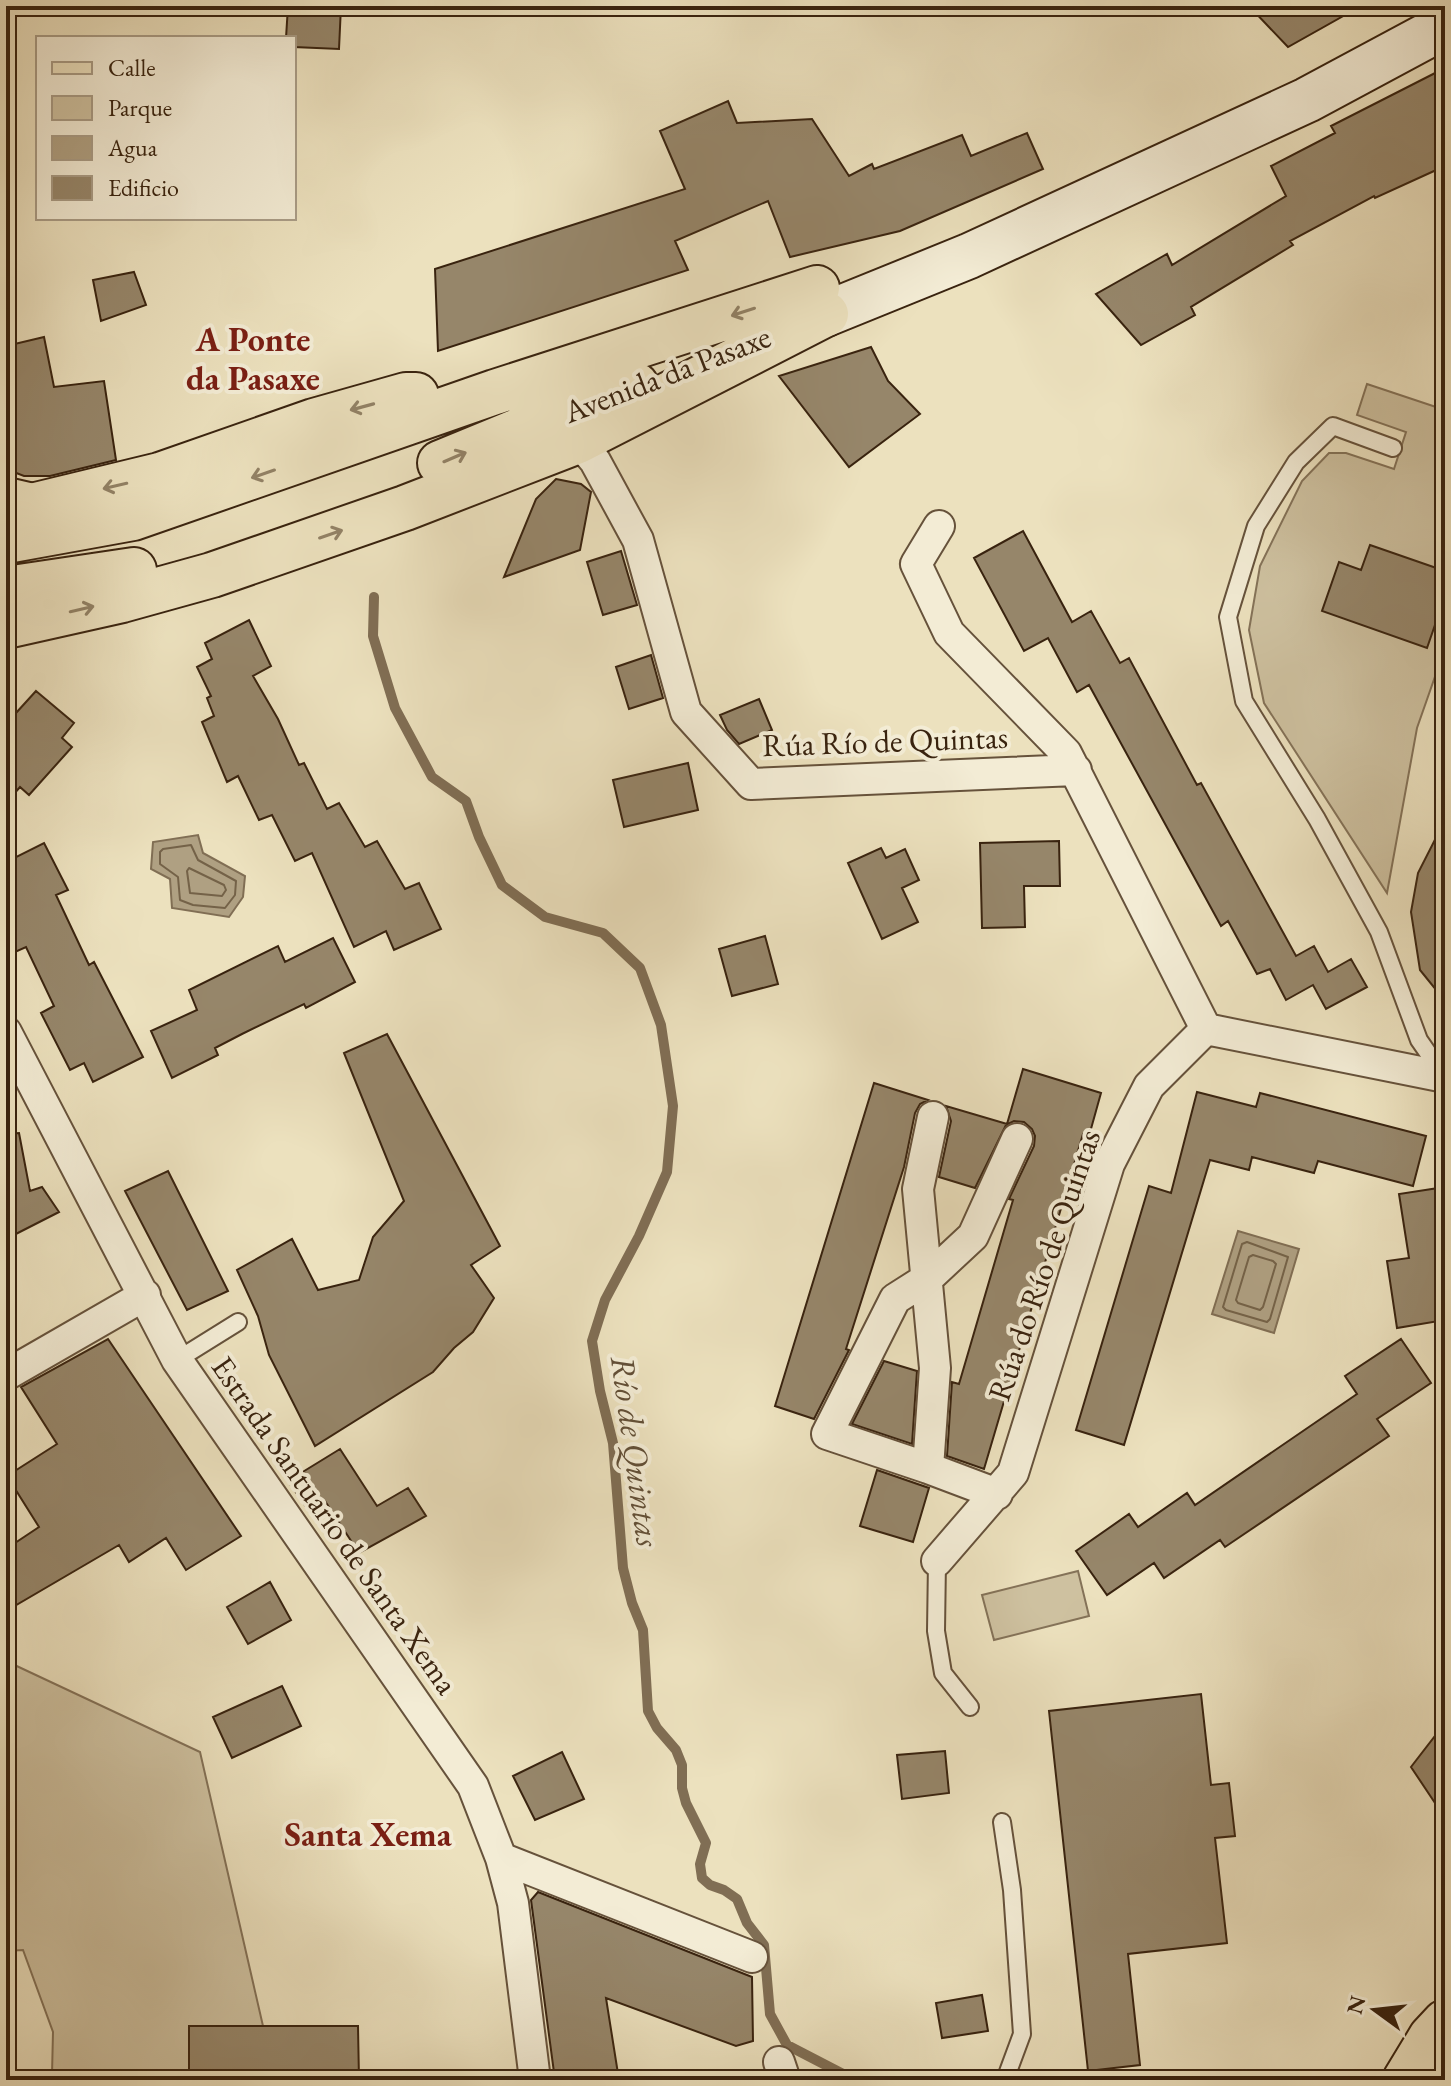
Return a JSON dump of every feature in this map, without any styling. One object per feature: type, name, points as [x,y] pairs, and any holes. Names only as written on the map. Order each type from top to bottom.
[{"type":"main road","points":[[1299,87],[1425,6]]},
{"type":"main road","points":[[1299,87],[1445,26]]},
{"type":"main road","name":"Avenida da Pasaxe","points":[[6,541],[133,518],[495,392],[822,301],[969,256],[1299,87]]},
{"type":"main road","points":[[11,617],[122,600],[212,575],[405,508],[578,441],[822,301]]},
{"type":"main road","name":"Avenida da Pasaxe","points":[[11,617],[134,570],[394,483],[822,301]]},
{"type":"main road","points":[[15,504],[160,475],[314,421],[406,395],[495,392]]},
{"type":"main road","points":[[1405,2080],[1431,2037],[1445,2022]]},
{"type":"street","name":"Rúa Río de Quintas","points":[[578,441],[595,461],[638,540],[686,712],[751,784],[1076,770]]},
{"type":"street","name":"Rúa Río de Quintas","points":[[939,526],[916,564],[949,633],[1066,753],[1206,1029]]},
{"type":"street","points":[[1206,1029],[1312,1053],[1445,1077]]},
{"type":"street","name":"Rúa do Río de Quintas","points":[[937,1561],[1013,1473],[1109,1164],[1149,1086],[1206,1029]]},
{"type":"street","name":"Estrada Santuario de Santa Xema","points":[[6,1032],[177,1360],[473,1786],[501,1858],[513,1903],[535,2080]]},
{"type":"street","points":[[928,1468],[935,1368],[918,1189],[933,1117]]},
{"type":"street","points":[[997,1494],[827,1434],[895,1299],[928,1278],[973,1236],[1017,1139]]},
{"type":"street","points":[[6,1375],[145,1295]]},
{"type":"street","points":[[501,1858],[752,1957]]},
{"type":"lane","points":[[1393,448],[1333,426],[1296,462],[1256,526],[1228,617],[1244,701],[1317,819],[1379,932],[1419,1040],[1445,1077]]},
{"type":"lane","points":[[177,1360],[238,1322]]},
{"type":"lane","name":"Rúa do Río de Quintas","points":[[937,1561],[936,1631],[943,1673],[970,1707]]},
{"type":"lane","points":[[1002,1822],[1012,1890],[1022,2034],[1005,2080]]},
{"type":"green space","points":[[1367,384],[1445,410],[1445,648],[1417,728],[1387,893],[1264,703],[1249,630],[1260,566],[1302,481],[1329,453],[1346,453],[1394,469],[1406,432],[1357,415]]},
{"type":"green space","points":[[1078,1571],[1089,1616],[994,1640],[982,1595]]},
{"type":"green space","points":[[6,1661],[200,1752],[263,2026],[189,2075],[52,2075],[53,2032],[23,1950],[6,1951]]},
{"type":"water","points":[[198,835],[203,853],[245,876],[243,897],[229,917],[172,908],[170,879],[151,869],[153,842]]},
{"type":"water","points":[[1238,1231],[1299,1249],[1274,1333],[1212,1314]]},
{"type":"building","points":[[288,6],[341,6],[339,49],[296,47],[296,36],[286,36]]},
{"type":"building","points":[[1249,6],[1361,6],[1288,47]]},
{"type":"building","points":[[1445,68],[1445,166],[1374,196],[1290,241],[1293,245],[1191,307],[1195,315],[1141,345],[1096,294],[1167,254],[1172,265],[1286,196],[1271,166],[1335,133],[1331,126]]},
{"type":"building","points":[[728,101],[737,123],[812,119],[849,176],[872,164],[874,169],[962,135],[971,156],[1027,133],[1043,169],[900,231],[790,257],[768,201],[675,241],[688,270],[438,351],[435,269],[685,189],[660,131]]},
{"type":"building","points":[[134,272],[146,305],[101,321],[93,280]]},
{"type":"building","points":[[44,337],[54,387],[104,381],[116,460],[50,476],[24,476],[6,469],[6,346]]},
{"type":"building","points":[[871,347],[888,381],[920,414],[849,467],[779,376]]},
{"type":"building","points":[[556,479],[581,484],[591,492],[580,550],[504,577],[536,499]]},
{"type":"building","points":[[1023,531],[1072,622],[1091,611],[1120,663],[1129,658],[1197,785],[1201,783],[1296,956],[1314,946],[1328,972],[1351,959],[1367,987],[1326,1009],[1313,985],[1286,1000],[1270,969],[1257,974],[1228,921],[1221,926],[1089,685],[1077,692],[1048,638],[1024,651],[974,558]]},
{"type":"building","points":[[1370,545],[1445,571],[1445,596],[1427,648],[1322,611],[1339,562],[1361,570]]},
{"type":"building","points":[[621,551],[637,605],[603,615],[587,562]]},
{"type":"building","points":[[249,620],[271,666],[253,676],[278,719],[299,765],[304,763],[327,809],[339,803],[365,847],[377,841],[405,889],[419,883],[441,929],[394,950],[386,931],[354,947],[312,853],[295,861],[272,815],[259,820],[238,776],[227,782],[202,722],[214,716],[207,698],[211,696],[197,667],[212,659],[205,643]]},
{"type":"building","points":[[651,655],[663,698],[629,709],[616,667]]},
{"type":"building","points":[[36,691],[74,723],[62,738],[72,747],[29,795],[20,787],[6,803],[6,724]]},
{"type":"building","points":[[759,699],[772,730],[739,744],[720,715]]},
{"type":"building","points":[[688,763],[698,810],[624,827],[613,780]]},
{"type":"building","points":[[1445,820],[1445,1001],[1420,970],[1411,912],[1418,873]]},
{"type":"building","points":[[1059,841],[1060,886],[1024,886],[1025,927],[982,928],[980,843]]},
{"type":"building","points":[[44,843],[68,890],[56,895],[89,965],[94,962],[143,1057],[93,1082],[84,1063],[70,1070],[41,1013],[54,1006],[26,947],[6,956],[6,862]]},
{"type":"building","points":[[881,848],[886,858],[905,849],[919,880],[902,888],[918,922],[882,939],[848,863]]},
{"type":"building","points":[[765,936],[778,984],[732,996],[719,949]]},
{"type":"building","points":[[333,938],[355,982],[306,1008],[304,1004],[215,1048],[218,1055],[172,1078],[151,1031],[197,1010],[189,990],[278,946],[285,962]]},
{"type":"building","points":[[387,1034],[500,1246],[471,1265],[494,1298],[473,1332],[433,1372],[315,1446],[269,1355],[258,1316],[237,1270],[292,1239],[318,1290],[359,1280],[373,1237],[404,1201],[344,1053]]},
{"type":"building","points":[[1023,1069],[1101,1093],[1089,1136],[1083,1134],[984,1469],[947,1456],[952,1382],[959,1384],[1013,1200],[1009,1199],[1034,1146],[1032,1129],[1024,1122],[1014,1121],[1006,1125],[975,1188],[939,1177],[951,1121],[946,1106],[1007,1124]]},
{"type":"building","points":[[874,1083],[928,1100],[920,1104],[915,1113],[904,1167],[846,1349],[849,1350],[814,1419],[775,1406]]},
{"type":"building","points":[[1197,1092],[1256,1107],[1260,1093],[1426,1136],[1413,1186],[1318,1161],[1314,1173],[1252,1157],[1249,1170],[1210,1160],[1124,1445],[1076,1430],[1149,1186],[1171,1193]]},
{"type":"building","points":[[19,1133],[30,1191],[42,1187],[59,1212],[6,1239],[6,1134]]},
{"type":"building","points":[[168,1171],[228,1291],[187,1310],[125,1191]]},
{"type":"building","points":[[1445,1187],[1445,1320],[1397,1328],[1387,1261],[1409,1258],[1399,1194]]},
{"type":"building","points":[[108,1339],[241,1536],[186,1570],[166,1538],[129,1562],[119,1545],[6,1611],[6,1549],[39,1527],[7,1476],[57,1444],[21,1387]]},
{"type":"building","points":[[1401,1339],[1431,1383],[1377,1419],[1389,1436],[1225,1547],[1220,1540],[1164,1578],[1154,1563],[1107,1595],[1076,1551],[1129,1514],[1138,1527],[1187,1493],[1195,1505],[1357,1394],[1345,1376]]},
{"type":"building","points":[[884,1361],[917,1371],[912,1444],[852,1424]]},
{"type":"building","points":[[340,1449],[377,1506],[408,1488],[426,1516],[359,1553],[325,1501],[309,1511],[288,1481]]},
{"type":"building","points":[[877,1470],[929,1488],[913,1542],[860,1526]]},
{"type":"building","points":[[270,1582],[291,1620],[248,1644],[227,1607]]},
{"type":"building","points":[[282,1686],[301,1726],[232,1758],[213,1717]]},
{"type":"building","points":[[1201,1694],[1211,1785],[1229,1783],[1235,1836],[1215,1838],[1227,1943],[1128,1954],[1140,2065],[1088,2071],[1049,1711]]},
{"type":"building","points":[[1445,1723],[1445,1818],[1411,1767]]},
{"type":"building","points":[[945,1751],[949,1793],[902,1799],[897,1755]]},
{"type":"building","points":[[562,1752],[584,1799],[535,1820],[513,1776]]},
{"type":"building","points":[[538,1892],[752,1977],[753,2041],[736,2046],[606,1998],[619,2080],[555,2080],[531,1900]]},
{"type":"building","points":[[982,1995],[988,2031],[942,2038],[936,2003]]},
{"type":"building","points":[[189,2026],[358,2026],[359,2080],[189,2080]]},
{"type":"waterway","name":"Río de Quintas","points":[[374,597],[373,636],[395,708],[432,777],[466,801],[502,885],[545,917],[603,933],[640,968],[661,1025],[673,1106],[667,1172],[639,1236],[605,1300],[592,1341],[613,1443],[623,1568],[643,1630],[648,1711],[657,1728],[676,1750],[682,1765],[682,1788],[686,1803],[706,1843],[700,1864],[702,1878],[737,1899],[747,1923],[764,1945],[770,2014],[787,2045],[843,2074],[845,2080]]},
{"type":"district","name":"A Ponte da Pasaxe","points":[[253,358]]},
{"type":"district","name":"Santa Xema","points":[[368,1834]]}]
